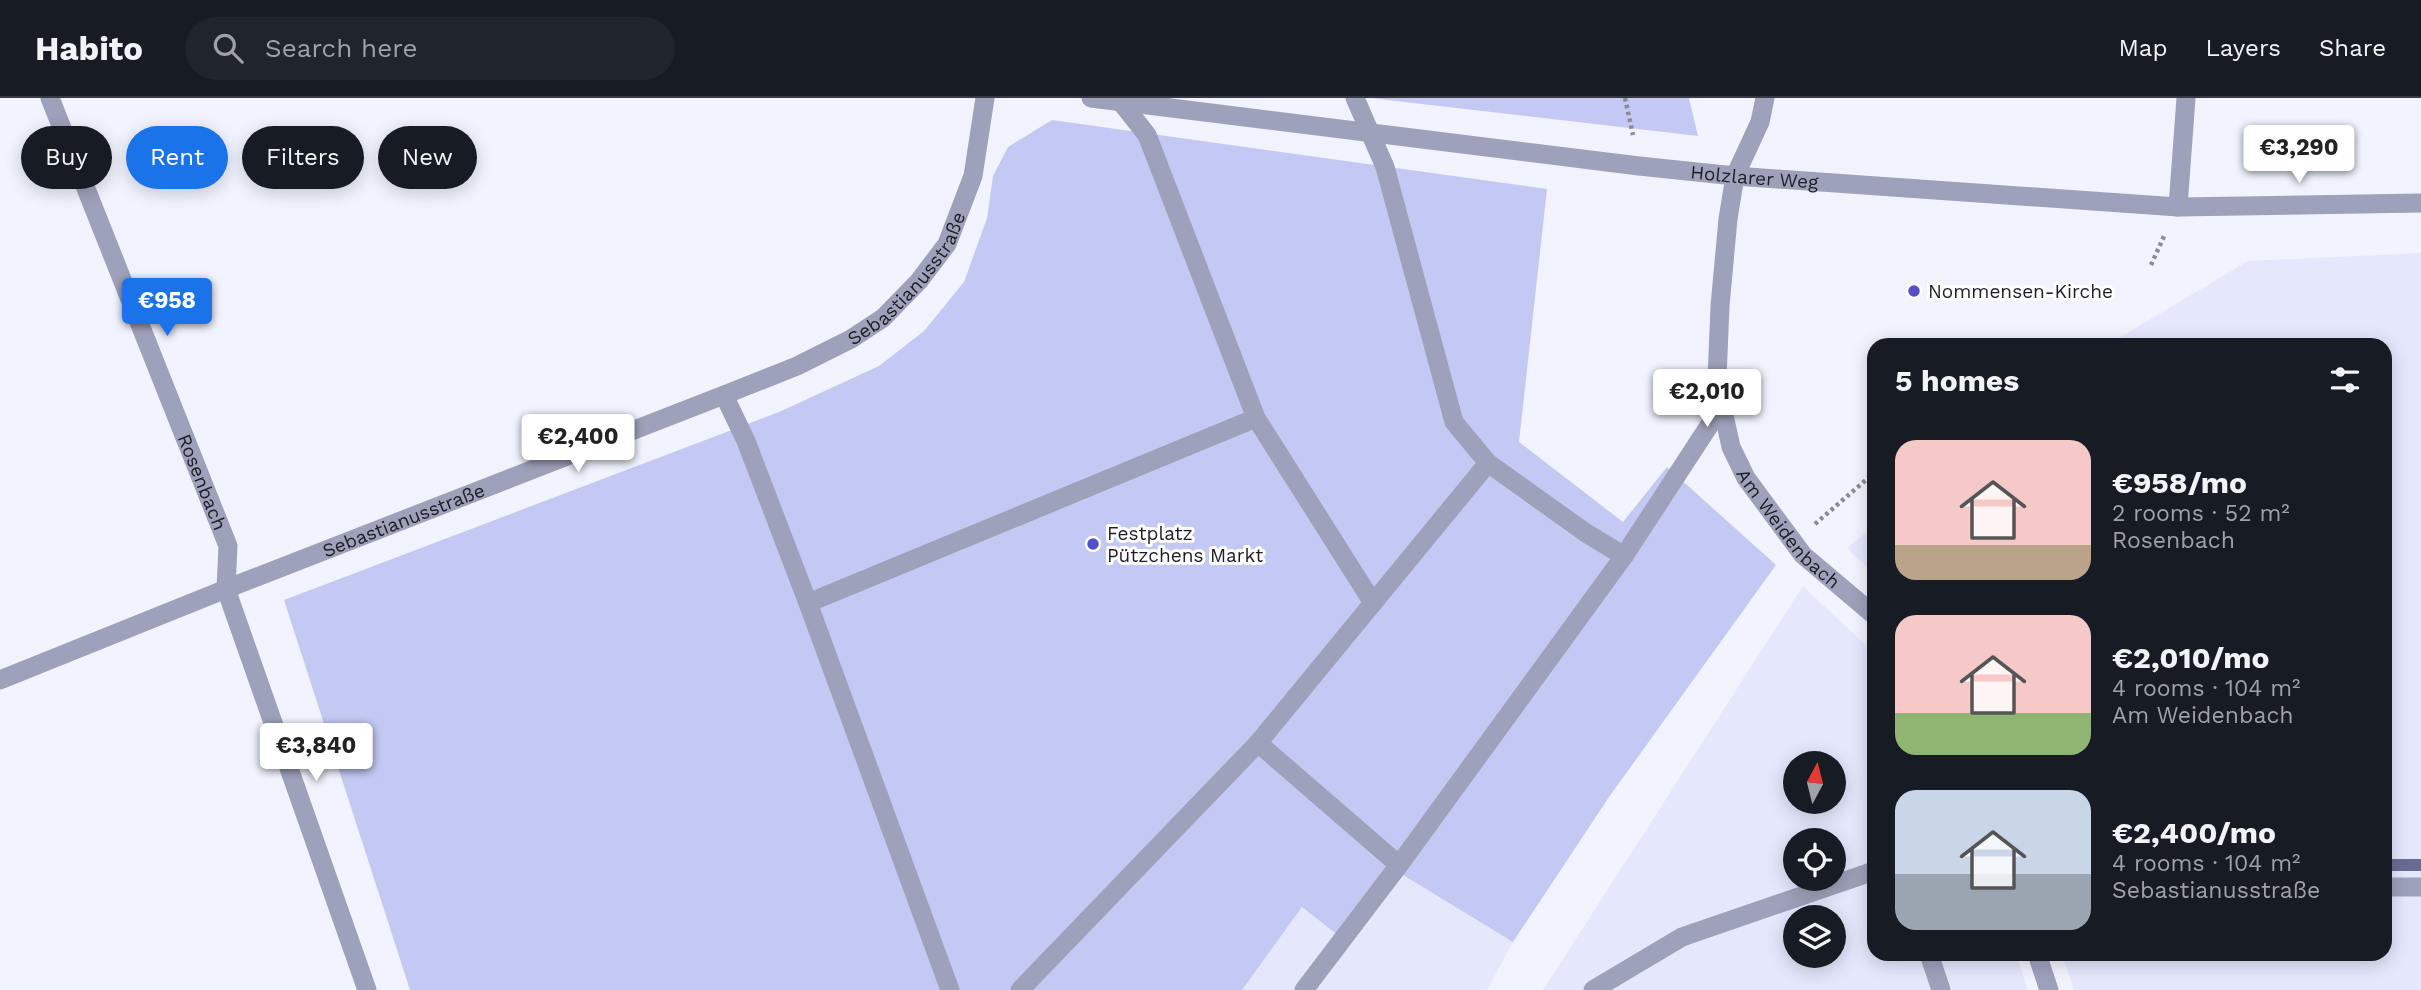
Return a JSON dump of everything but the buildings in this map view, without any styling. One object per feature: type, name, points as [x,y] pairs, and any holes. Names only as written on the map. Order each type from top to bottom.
[{"type":"street","name":"Rosenbach","points":[[50,98],[228,546],[226,589],[368,990]]},
{"type":"street","name":"Sebastianusstraße","points":[[0,680],[797,366],[850,339],[883,318],[919,281],[947,244],[973,176],[985,98]]},
{"type":"street","name":"Holzlarer Weg","points":[[1091,98],[1735,176],[2178,207],[2421,204]]},
{"type":"street","points":[[1355,98],[1385,167],[1454,422],[1488,463],[1586,533],[1624,556]]},
{"type":"street","name":"Am Weidenbach","points":[[1765,98],[1760,122],[1735,176],[1728,219],[1717,379],[1722,406],[1731,447],[1746,478],[1803,555],[1867,609]]},
{"type":"street","points":[[2178,207],[2186,98]]},
{"type":"street","points":[[1121,102],[1147,135],[1256,418],[1373,603]]},
{"type":"street","points":[[724,395],[746,441],[808,603],[950,990]]},
{"type":"street","points":[[1304,990],[1399,865],[1624,556],[1722,406]]},
{"type":"street","points":[[808,603],[1256,418]]},
{"type":"street","points":[[1020,990],[1258,743],[1488,463]]},
{"type":"street","points":[[1258,743],[1399,865]]},
{"type":"street","points":[[1593,990],[1682,937],[1867,873]]},
{"type":"street","points":[[2392,887],[2421,887]]},
{"type":"street","points":[[1931,961],[1941,990]]},
{"type":"street","points":[[2039,961],[2049,990]]},
{"type":"path","points":[[1794,543],[1867,479]]},
{"type":"shaded area","points":[[1372,98],[1689,98],[1698,136],[1413,103]]},
{"type":"shaded area","name":"Festplatz Pützchens Markt","points":[[1052,120],[1547,189],[1519,442],[1623,522],[1667,467],[1776,565],[1609,797],[1513,942],[1388,866],[1339,936],[1302,907],[1242,990],[410,990],[284,600],[779,412],[879,366],[924,331],[964,282],[987,218],[993,176],[1008,147]]},
{"type":"shaded area","points":[[2421,253],[2421,990],[2074,990],[2064,961],[2392,961],[2392,338],[2119,338],[2248,261]]},
{"type":"shaded area","points":[[1867,532],[1867,567],[1847,548]]},
{"type":"shaded area","points":[[1803,586],[1867,646],[1867,961],[2018,961],[2028,990],[1543,990]]},
{"type":"shaded area","points":[[1388,866],[1513,942],[1487,990],[1242,990],[1302,907]]},
{"type":"waterway","points":[[2392,865],[2421,865]]},
{"type":"place","name":"Nommensen-Kirche","points":[[1914,291]]},
{"type":"place","name":"Festplatz Pützchens Markt","points":[[1093,544]]}]
